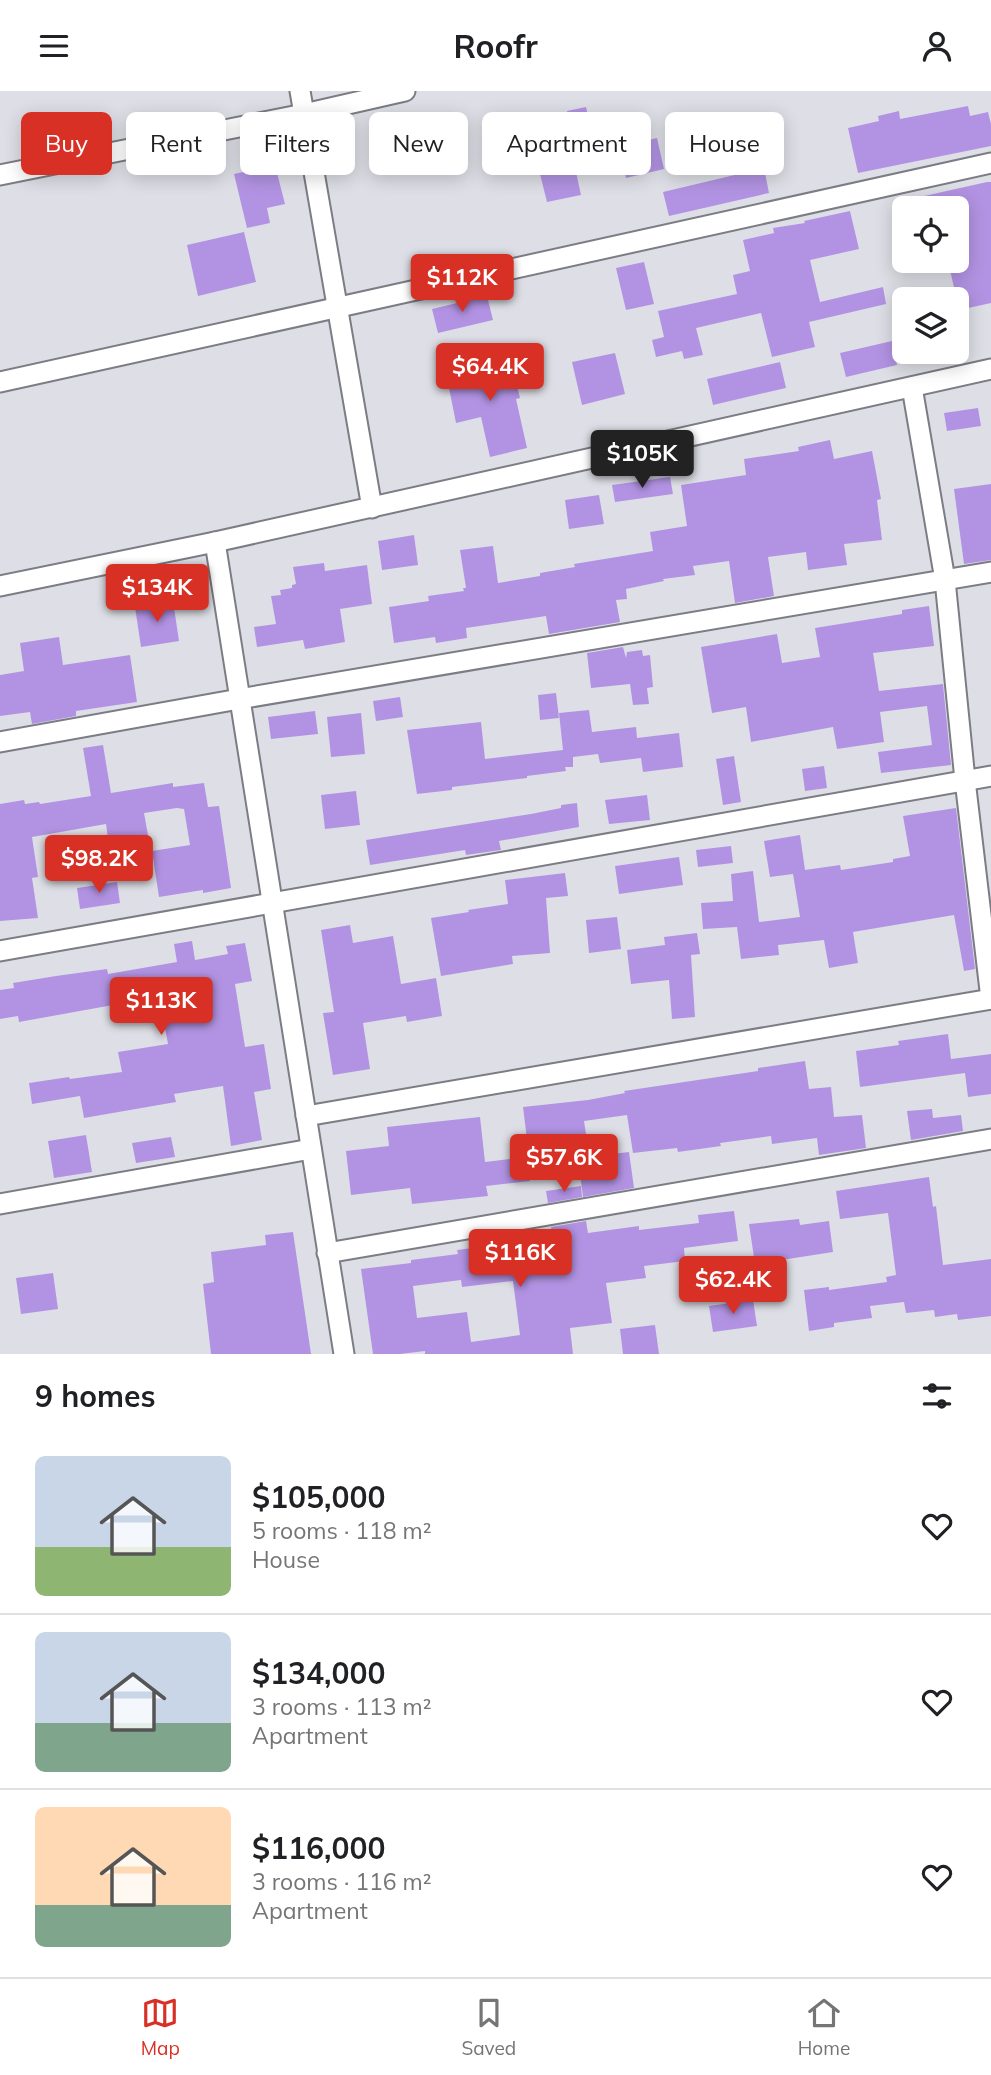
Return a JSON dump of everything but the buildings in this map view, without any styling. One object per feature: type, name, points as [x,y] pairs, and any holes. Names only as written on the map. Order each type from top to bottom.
[{"type":"street","points":[[300,91],[304,112]]},
{"type":"street","points":[[313,112],[405,91]]},
{"type":"street","points":[[0,175],[240,127]]},
{"type":"street","points":[[0,382],[991,163]]},
{"type":"street","points":[[314,175],[372,507]]},
{"type":"street","points":[[0,586],[215,542],[991,369]]},
{"type":"street","points":[[306,1116],[991,999],[945,580],[912,387]]},
{"type":"street","points":[[215,542],[344,1354]]},
{"type":"street","points":[[0,742],[991,572]]},
{"type":"street","points":[[0,951],[991,776]]},
{"type":"street","points":[[327,1253],[991,1139]]},
{"type":"street","points":[[0,1204],[311,1149]]}]
